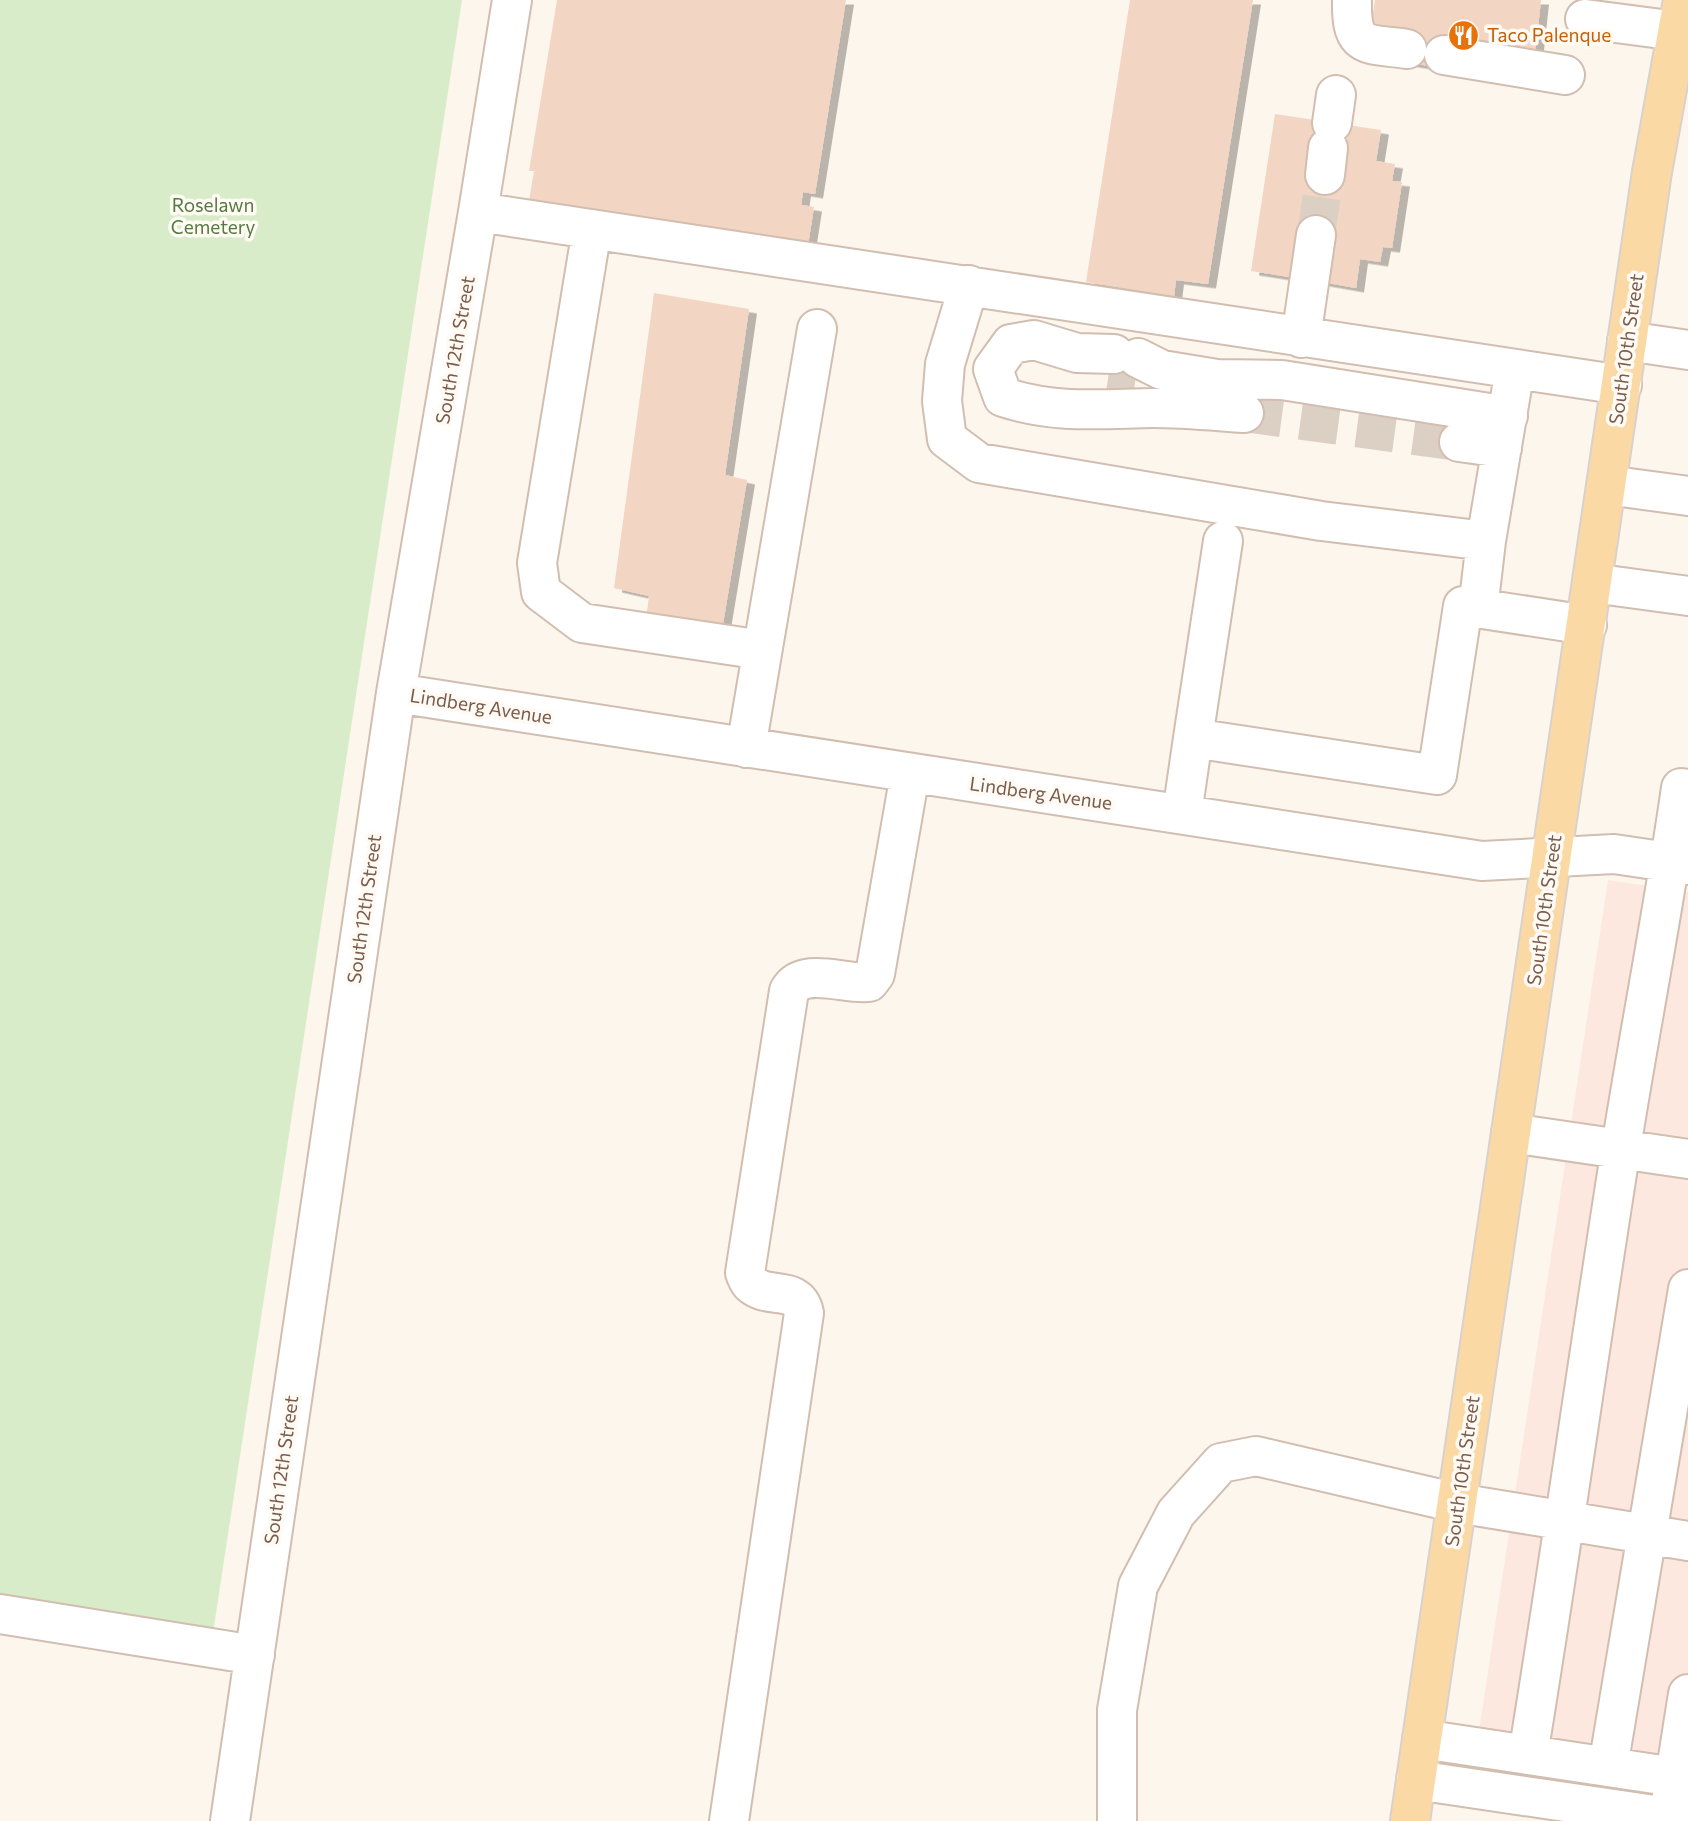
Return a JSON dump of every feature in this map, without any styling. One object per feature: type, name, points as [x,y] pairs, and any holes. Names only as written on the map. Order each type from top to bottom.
[{"type":"main road","name":"South 10th Street","points":[[1410,1821],[1652,172],[1677,99],[1680,16]]},
{"type":"street","name":"South 12th Street","points":[[230,1821],[396,693],[512,0]]},
{"type":"street","points":[[1352,0],[1351,18],[1355,35],[1362,43],[1407,49]]},
{"type":"street","points":[[1585,19],[1680,16]]},
{"type":"street","points":[[1444,55],[1565,75]]},
{"type":"street","points":[[478,212],[1622,385]]},
{"type":"street","points":[[592,229],[537,563],[541,592],[582,623],[762,650]]},
{"type":"street","points":[[1301,338],[1316,235]]},
{"type":"street","points":[[970,285],[945,364],[942,401],[947,439],[979,463],[1321,521],[1486,541]]},
{"type":"street","points":[[746,748],[817,329]]},
{"type":"street","points":[[993,369],[1011,344],[1034,340],[1123,364],[1217,379],[1282,380],[1505,432]]},
{"type":"street","points":[[1627,341],[1688,350]]},
{"type":"street","points":[[945,364],[993,369]]},
{"type":"street","points":[[993,369],[1003,397],[1026,405],[1060,410],[1156,408],[1244,413]]},
{"type":"street","points":[[1478,609],[1486,541],[1516,369]]},
{"type":"street","points":[[1458,442],[1505,432]]},
{"type":"street","points":[[1607,485],[1688,496]]},
{"type":"street","points":[[1182,814],[1223,541]]},
{"type":"street","points":[[1592,583],[1688,596]]},
{"type":"street","points":[[1193,738],[1437,775],[1463,606],[1587,625]]},
{"type":"street","name":"Lindberg Avenue","points":[[396,693],[1482,861],[1614,854],[1679,864]]},
{"type":"street","points":[[729,1821],[804,1313],[802,1304],[796,1297],[751,1284],[745,1273],[789,991],[793,983],[802,979],[856,983],[869,982],[875,974],[910,774]]},
{"type":"street","points":[[1528,1755],[1621,1148],[1679,864],[1681,788],[1688,789]]},
{"type":"street","points":[[1511,1133],[1688,1159]]},
{"type":"street","points":[[1569,1803],[1591,1764],[1647,1534],[1688,1289]]},
{"type":"street","points":[[1117,1821],[1117,1710],[1138,1586],[1176,1513],[1221,1463],[1256,1456],[1457,1503],[1688,1541]]},
{"type":"street","points":[[0,1614],[255,1655]]},
{"type":"street","points":[[1416,1780],[1518,1808],[1569,1803],[1656,1818],[1681,1778],[1688,1694]]},
{"type":"street","points":[[1422,1739],[1681,1778]]},
{"type":"shaded area","points":[[1608,880],[1688,892],[1688,1765],[1479,1731]]},
{"type":"green space","name":"Roselawn Cemetery","points":[[0,0],[462,0],[209,1659],[0,1627]]},
{"type":"building","points":[[557,0],[846,0],[815,194],[803,192],[801,205],[814,207],[808,245],[529,201],[534,171],[529,171]]},
{"type":"building","points":[[1130,0],[1253,0],[1208,284],[1176,280],[1174,296],[1086,282]]},
{"type":"building","name":"Taco Palenque","points":[[1375,0],[1541,0],[1535,55],[1442,68],[1405,62],[1370,32]]},
{"type":"building","points":[[1275,114],[1381,130],[1376,161],[1395,164],[1392,181],[1402,182],[1392,248],[1383,247],[1380,262],[1360,259],[1356,288],[1322,282],[1299,242],[1294,241],[1289,277],[1251,271]]},
{"type":"building","points":[[654,293],[749,309],[725,475],[747,480],[723,624],[647,612],[649,596],[614,588]]},
{"type":"tunnel","points":[[1316,235],[1325,175]]},
{"type":"tunnel","points":[[1109,372],[1136,376]]},
{"type":"tunnel","points":[[1244,413],[1459,442]]},
{"type":"place","name":"Taco Palenque","points":[[1464,35]]}]
